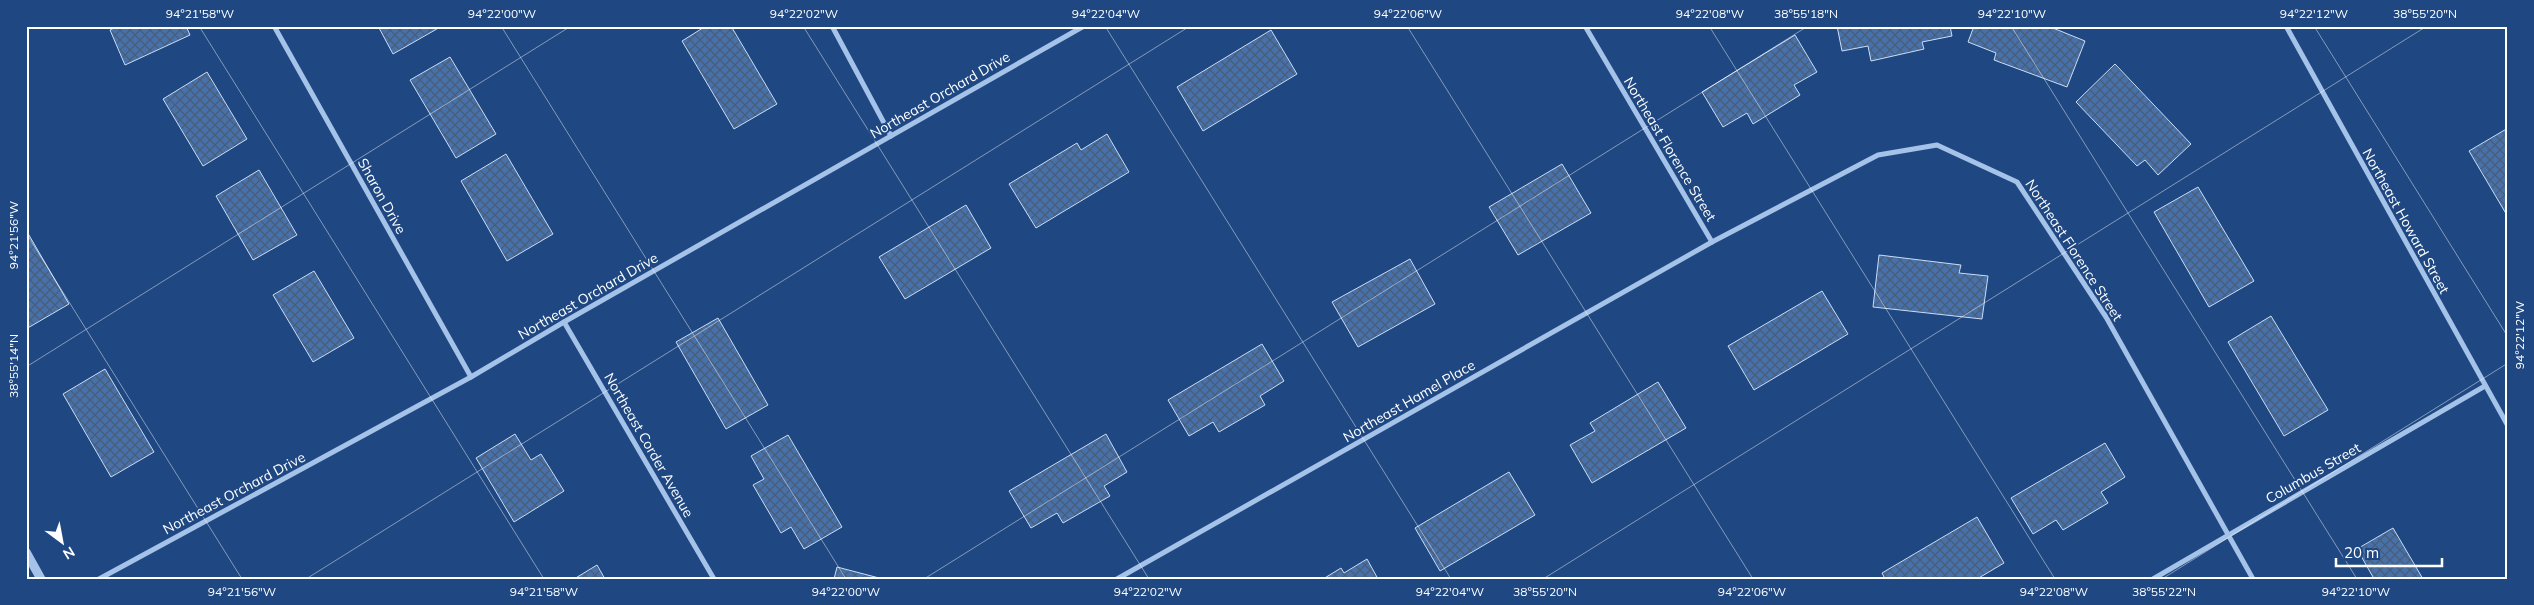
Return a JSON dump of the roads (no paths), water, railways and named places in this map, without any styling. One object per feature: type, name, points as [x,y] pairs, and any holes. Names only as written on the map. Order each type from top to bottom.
[{"type":"street","name":"Sharon Drive","points":[[274,26],[471,377]]},
{"type":"street","points":[[832,26],[891,136]]},
{"type":"street","name":"Northeast Orchard Drive","points":[[99,579],[471,377],[564,322],[1084,26]]},
{"type":"street","name":"Northeast Florence Street","points":[[1584,26],[1712,242],[1878,155],[1937,145],[2017,182],[2106,317],[2254,579]]},
{"type":"street","name":"Northeast Howard Street","points":[[2286,26],[2508,426]]},
{"type":"street","name":"Northeast Hamel Place","points":[[1117,579],[1712,242]]},
{"type":"street","name":"Northeast Corder Avenue","points":[[564,322],[714,579]]},
{"type":"street","name":"Columbus Street","points":[[2153,579],[2485,386]]},
{"type":"street","points":[[26,552],[41,579]]}]
